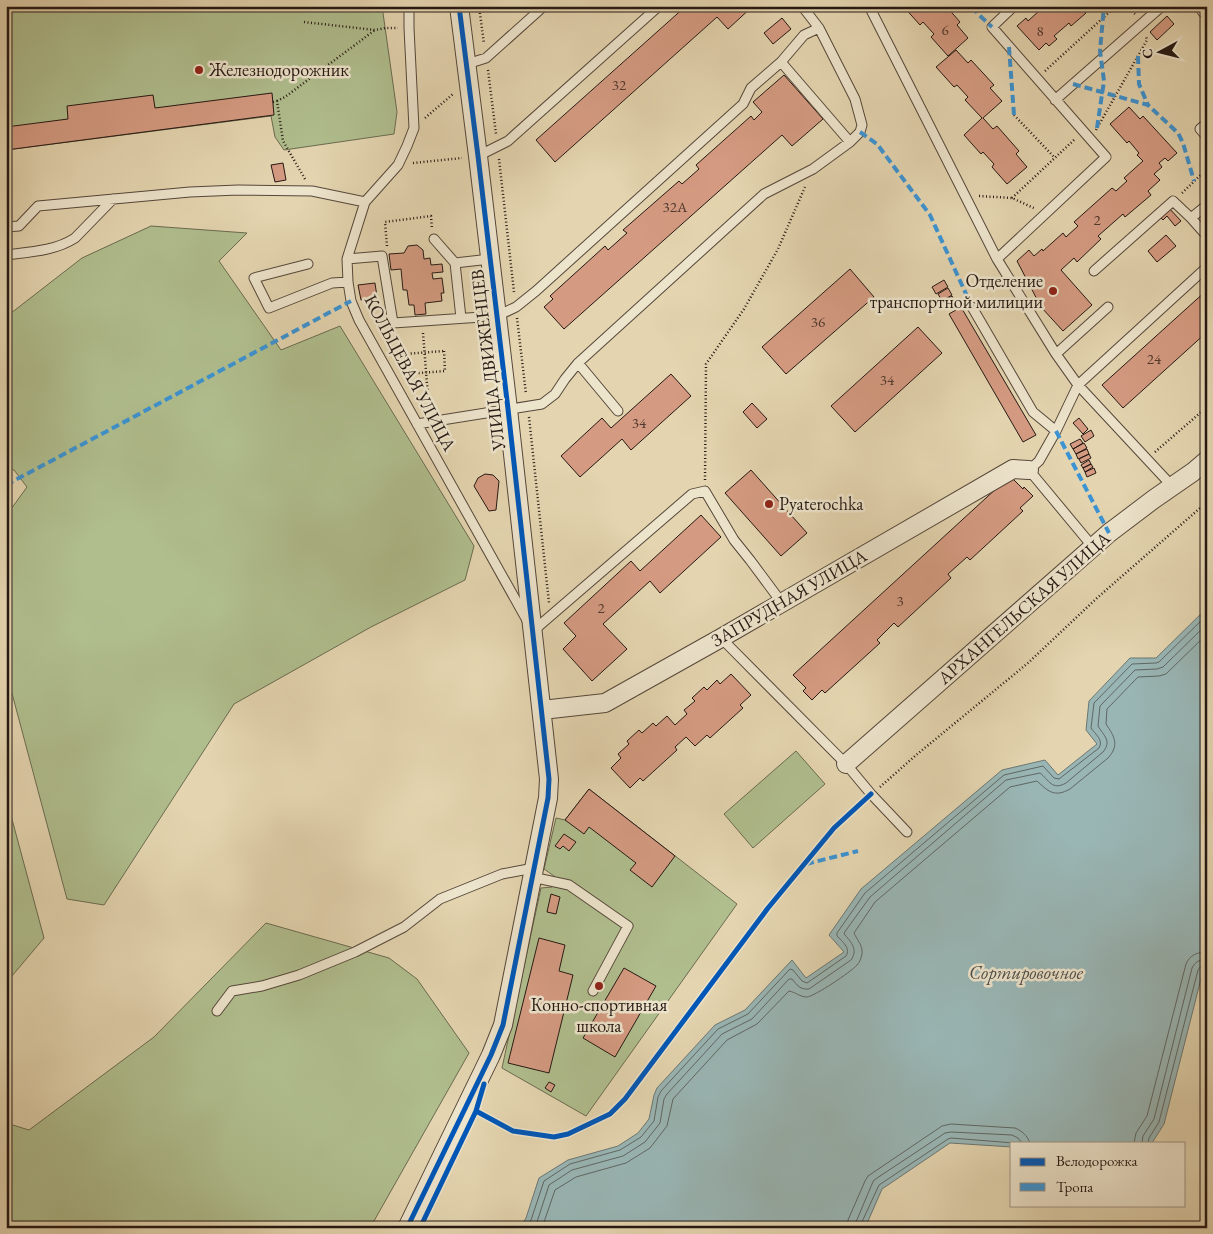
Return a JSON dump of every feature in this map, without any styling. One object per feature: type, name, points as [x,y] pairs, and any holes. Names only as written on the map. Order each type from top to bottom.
[{"type":"street","name":"УЛИЦА ДВИЖЕНЦЕВ","points":[[407,1228],[491,1055],[503,1025],[548,798],[550,779],[508,409],[459,6]]},
{"type":"street","points":[[1204,6],[1207,10]]},
{"type":"street","name":"АРХАНГЕЛЬСКАЯ УЛИЦА","points":[[846,764],[1093,547],[1207,460]]},
{"type":"street","name":"ЗАПРУДНАЯ УЛИЦА","points":[[542,710],[605,703],[782,603],[1012,468],[1029,470]]},
{"type":"lane","name":"КОЛЬЦЕВАЯ УЛИЦА","points":[[409,6],[414,128],[398,164],[365,202],[347,259],[351,301],[359,320],[533,631]]},
{"type":"lane","points":[[468,72],[544,6]]},
{"type":"lane","points":[[478,156],[508,141],[659,6]]},
{"type":"lane","points":[[417,424],[542,404],[555,394],[565,378],[578,363],[764,194],[813,169],[850,142],[860,132],[862,125],[855,99],[819,28],[802,6]]},
{"type":"lane","points":[[869,6],[997,259],[1056,354],[1078,386],[1172,486]]},
{"type":"lane","points":[[997,259],[1106,158],[992,28],[1014,6]]},
{"type":"lane","points":[[1055,100],[1162,6]]},
{"type":"lane","points":[[347,259],[382,256],[393,323],[497,316],[516,307],[743,104],[751,88],[781,62],[804,35],[819,28]]},
{"type":"lane","points":[[781,62],[850,142]]},
{"type":"lane","points":[[1207,122],[1200,129],[1207,137]]},
{"type":"lane","points":[[6,227],[19,226],[38,206],[190,192],[238,190],[312,191],[365,202]]},
{"type":"lane","points":[[6,255],[52,248],[68,242],[75,238],[113,199]]},
{"type":"lane","points":[[1094,271],[1174,201],[1207,236]]},
{"type":"lane","points":[[1191,218],[1207,205]]},
{"type":"lane","points":[[434,239],[455,262],[461,318]]},
{"type":"lane","points":[[455,262],[490,259]]},
{"type":"lane","points":[[308,264],[254,278],[269,308],[332,284],[348,282]]},
{"type":"lane","points":[[1093,547],[1029,470],[1039,461],[1078,386],[1207,267]]},
{"type":"lane","points":[[972,307],[1033,412],[1056,431]]},
{"type":"lane","points":[[1056,354],[1108,307]]},
{"type":"lane","points":[[578,363],[618,411]]},
{"type":"lane","points":[[533,631],[692,494],[704,491],[734,540],[782,603]]},
{"type":"lane","points":[[721,638],[846,764],[870,794],[907,832]]},
{"type":"lane","points":[[216,1011],[232,991],[262,986],[299,975],[355,952],[404,927],[440,899],[502,874],[533,873],[569,885],[628,926],[593,991]]},
{"type":"path","points":[[1037,79],[1116,6]]},
{"type":"path","points":[[304,22],[375,30],[409,28]]},
{"type":"path","points":[[1090,140],[1147,40],[1142,23]]},
{"type":"path","points":[[273,102],[285,98],[375,30]]},
{"type":"path","points":[[414,128],[468,72]]},
{"type":"path","points":[[277,101],[283,141],[312,191]]},
{"type":"path","points":[[1014,115],[1055,158]]},
{"type":"path","points":[[1012,198],[1083,131]]},
{"type":"path","points":[[398,164],[478,156]]},
{"type":"path","points":[[704,491],[706,364],[744,309],[778,250],[813,169]]},
{"type":"path","points":[[1174,201],[1207,169]]},
{"type":"path","points":[[979,196],[1012,198],[1046,213]]},
{"type":"path","points":[[382,256],[387,248],[385,222],[431,216],[434,239]]},
{"type":"path","points":[[422,321],[428,397]]},
{"type":"path","points":[[444,351],[445,371],[426,373],[407,374],[405,354],[444,351]]},
{"type":"path","points":[[1146,459],[1207,407]]},
{"type":"path","points":[[870,794],[1028,663],[1096,598],[1207,502]]},
{"type":"green space","name":"Железнодорожник","points":[[6,6],[382,6],[397,112],[394,134],[284,150],[275,137],[271,116],[6,150]]},
{"type":"green space","points":[[151,226],[247,233],[219,261],[281,350],[340,326],[474,546],[465,580],[371,627],[234,704],[104,905],[67,899],[6,671],[6,516],[27,487],[14,470],[6,467],[6,317],[82,258]]},
{"type":"green space","points":[[796,751],[825,784],[753,848],[724,814]]},
{"type":"green space","name":"Конно-спортивная школа","points":[[589,789],[737,904],[586,1116],[502,1068],[541,888],[552,887],[554,876],[544,869],[556,818],[565,820]]},
{"type":"green space","points":[[6,797],[44,938],[6,983]]},
{"type":"green space","points":[[266,923],[389,958],[417,979],[469,1053],[370,1228],[6,1228],[6,1123],[29,1130],[154,1037]]},
{"type":"water","name":"Сортировочное","points":[[1207,608],[1207,971],[1203,971],[1164,1124],[1153,1142],[1010,1142],[1010,1147],[950,1143],[882,1189],[865,1228],[520,1228],[526,1218],[539,1178],[568,1160],[618,1146],[638,1133],[649,1119],[657,1088],[715,1025],[745,1010],[792,960],[806,978],[844,952],[829,935],[861,889],[1002,770],[1045,760],[1058,775],[1097,744],[1086,730],[1089,701],[1130,658],[1156,658]]},
{"type":"building","points":[[686,6],[753,6],[728,29],[717,17],[555,162],[536,140]]},
{"type":"building","points":[[903,6],[946,6],[960,22],[957,25],[968,38],[948,56],[931,37],[934,34],[923,22],[920,25]]},
{"type":"building","points":[[1039,6],[1087,6],[1083,9],[1086,13],[1071,26],[1069,23],[1054,36],[1057,39],[1049,46],[1046,43],[1039,50],[1017,26],[1026,18],[1028,21],[1040,10],[1037,8]]},
{"type":"building","points":[[1167,16],[1174,24],[1157,40],[1150,32]]},
{"type":"building","points":[[782,18],[791,29],[773,44],[764,33]]},
{"type":"building","points":[[956,50],[968,63],[971,60],[994,85],[990,88],[1002,101],[983,118],[993,129],[997,126],[1019,151],[1016,154],[1027,167],[1007,184],[992,167],[994,164],[983,152],[981,154],[964,135],[982,118],[965,100],[968,97],[957,85],[954,87],[936,67]]},
{"type":"building","points":[[784,75],[823,119],[792,146],[782,135],[564,329],[544,307],[553,299],[550,296],[605,246],[608,250],[627,233],[623,230],[679,181],[682,184],[699,169],[696,165],[751,116],[754,120],[762,112],[753,102]]},
{"type":"building","points":[[272,93],[274,115],[6,150],[6,127],[68,119],[67,106],[153,95],[155,108]]},
{"type":"building","points":[[1129,107],[1140,119],[1143,116],[1177,153],[1168,161],[1165,158],[1159,163],[1162,167],[1154,174],[1160,180],[1148,191],[1151,195],[1125,217],[1123,214],[1098,236],[1101,239],[1077,262],[1074,258],[1061,270],[1092,305],[1063,331],[1041,307],[1017,261],[1029,250],[1034,256],[1042,249],[1043,251],[1063,233],[1066,237],[1078,226],[1074,222],[1112,188],[1116,191],[1127,181],[1124,178],[1143,161],[1129,141],[1127,143],[1110,124]]},
{"type":"building","points":[[283,163],[286,180],[275,182],[271,165]]},
{"type":"building","points":[[1168,207],[1181,221],[1175,226],[1167,216],[1163,220],[1159,216]]},
{"type":"building","points":[[1166,235],[1176,246],[1157,262],[1148,251]]},
{"type":"building","points":[[417,245],[423,250],[424,259],[430,258],[431,265],[442,264],[443,272],[432,273],[433,279],[442,278],[444,293],[441,293],[442,301],[425,303],[426,314],[415,315],[414,305],[409,305],[407,290],[403,290],[401,269],[391,270],[389,254],[404,253],[408,246]]},
{"type":"building","points":[[850,269],[874,297],[786,374],[762,347]]},
{"type":"building","points":[[944,280],[948,287],[936,294],[932,287]]},
{"type":"building","points":[[375,283],[377,297],[361,300],[358,285]]},
{"type":"building","points":[[948,288],[952,295],[942,301],[938,294]]},
{"type":"building","points":[[1207,290],[1207,332],[1123,408],[1102,385]]},
{"type":"building","points":[[952,296],[956,303],[945,310],[941,303]]},
{"type":"building","points":[[961,307],[1036,435],[1023,442],[949,314]]},
{"type":"building","points":[[918,327],[942,353],[855,432],[831,406]]},
{"type":"building","points":[[671,374],[691,396],[631,450],[622,439],[580,477],[561,456],[602,418],[611,428]]},
{"type":"building","points":[[752,403],[767,419],[757,428],[743,412]]},
{"type":"building","points":[[1079,418],[1088,429],[1083,434],[1073,423]]},
{"type":"building","points":[[1091,430],[1094,436],[1085,442],[1081,436]]},
{"type":"building","points":[[1080,439],[1083,443],[1073,449],[1070,444]]},
{"type":"building","points":[[1084,443],[1087,448],[1076,454],[1073,449]]},
{"type":"building","points":[[1087,449],[1089,454],[1078,459],[1076,454]]},
{"type":"building","points":[[1089,454],[1091,458],[1081,463],[1079,459]]},
{"type":"building","points":[[1089,460],[1091,464],[1083,468],[1081,465]]},
{"type":"building","points":[[1091,464],[1093,467],[1085,472],[1083,468]]},
{"type":"building","points":[[1094,468],[1096,473],[1087,477],[1085,472]]},
{"type":"building","points":[[751,470],[807,533],[781,556],[725,493]]},
{"type":"building","points":[[485,474],[493,475],[499,481],[496,510],[489,511],[474,486],[478,478]]},
{"type":"building","points":[[1010,476],[1033,496],[1020,508],[1023,511],[970,560],[967,557],[948,574],[951,578],[898,627],[894,623],[877,640],[880,643],[825,693],[822,690],[812,700],[803,691],[806,688],[793,675]]},
{"type":"building","points":[[701,515],[721,537],[660,593],[650,581],[603,624],[627,649],[592,681],[563,649],[576,636],[564,623],[631,561],[640,571]]},
{"type":"building","points":[[731,674],[751,695],[740,705],[743,708],[710,738],[707,735],[695,746],[686,737],[675,747],[677,750],[643,781],[640,778],[630,788],[611,768],[621,758],[618,754],[629,744],[627,741],[639,730],[642,733],[653,723],[656,726],[667,716],[675,725],[687,714],[684,710],[695,701],[692,698],[704,687],[707,690],[717,680],[720,684]]},
{"type":"building","points":[[589,789],[675,856],[652,887],[630,870],[636,863],[589,827],[584,834],[565,820]]},
{"type":"building","points":[[564,834],[576,842],[569,851],[563,846],[560,849],[555,846]]},
{"type":"building","points":[[551,894],[560,897],[556,914],[547,912]]},
{"type":"building","points":[[539,938],[565,945],[559,971],[573,975],[549,1073],[508,1063]]},
{"type":"building","points":[[624,968],[656,986],[615,1057],[583,1038]]},
{"type":"building","points":[[549,1082],[555,1085],[551,1092],[545,1088]]},
{"type":"marked path","points":[[973,6],[977,13],[992,27]]},
{"type":"marked path","points":[[1097,128],[1104,81],[1100,51],[1104,6]]},
{"type":"marked path","points":[[1009,47],[1014,115]]},
{"type":"marked path","points":[[1138,56],[1139,84],[1148,105]]},
{"type":"marked path","points":[[1073,84],[1148,105],[1178,133],[1183,143],[1194,181]]},
{"type":"marked path","points":[[860,132],[877,144],[930,215],[972,307]]},
{"type":"marked path","points":[[6,485],[351,301]]},
{"type":"marked path","points":[[1056,431],[1109,533]]},
{"type":"marked path","points":[[806,864],[858,851]]},
{"type":"cycle path","points":[[407,1228],[491,1055],[503,1025],[548,798],[549,779],[508,409],[459,6]]},
{"type":"cycle path","points":[[476,1111],[513,1131],[554,1137],[568,1134],[610,1114],[625,1099],[768,908],[834,828],[871,794]]},
{"type":"cycle path","points":[[420,1228],[476,1111],[484,1084]]},
{"type":"place","name":"Железнодорожник","points":[[199,70]]},
{"type":"place","name":"Отделение транспортной милиции","points":[[1053,291]]},
{"type":"place","name":"Pyaterochka","points":[[769,504]]},
{"type":"place","name":"Конно-спортивная школа","points":[[599,986]]}]
